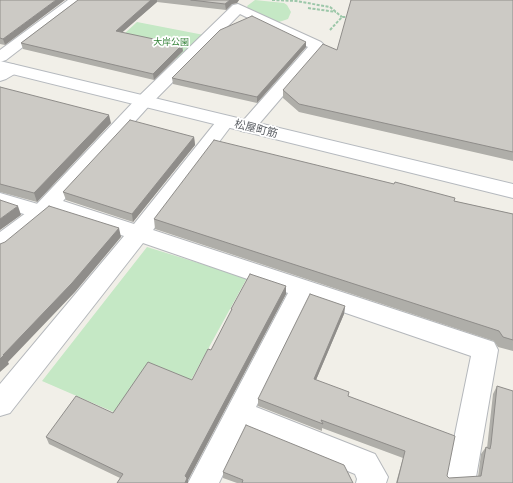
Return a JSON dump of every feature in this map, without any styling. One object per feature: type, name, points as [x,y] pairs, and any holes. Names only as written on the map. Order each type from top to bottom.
[{"type":"street","points":[[3,67],[77,0]]},
{"type":"street","points":[[0,244],[44,208],[143,102],[238,8],[316,45],[315,49],[247,127]]},
{"type":"street","name":"松屋町筋","points":[[3,67],[513,191]]},
{"type":"street","points":[[0,404],[225,122]]},
{"type":"street","points":[[0,200],[44,208],[138,232],[485,350],[460,483]]},
{"type":"street","points":[[203,483],[302,288]]},
{"type":"street","points":[[239,413],[364,464],[373,476],[371,483]]},
{"type":"path","points":[[272,0],[308,3],[330,7],[342,16],[354,17]]},
{"type":"path","points":[[308,8],[336,12]]},
{"type":"path","points":[[339,20],[342,16]]},
{"type":"green space","points":[[255,0],[284,3],[291,12],[288,19],[275,22],[248,8],[247,6]]},
{"type":"green space","name":"大岸公園","points":[[137,22],[204,35],[181,59],[113,44]]},
{"type":"green space","points":[[147,247],[247,278],[162,433],[42,381]]},
{"type":"building","points":[[0,0],[56,0],[3,39],[0,38]]},
{"type":"building","points":[[78,0],[151,0],[116,31],[182,45],[153,74],[21,43]]},
{"type":"building","points":[[191,0],[230,0],[225,4]]},
{"type":"building","points":[[351,0],[513,0],[513,152],[299,104],[283,90],[323,44],[337,50]]},
{"type":"building","points":[[252,16],[306,42],[257,97],[172,78],[220,30]]},
{"type":"building","points":[[0,87],[109,115],[34,193],[0,184]]},
{"type":"building","points":[[130,120],[194,137],[132,214],[63,192]]},
{"type":"building","points":[[214,140],[394,184],[395,182],[455,198],[454,201],[513,214],[513,340],[503,337],[499,331],[154,219]]},
{"type":"building","points":[[0,200],[18,206],[0,219]]},
{"type":"building","points":[[49,206],[119,228],[72,283],[0,359],[0,244],[5,242]]},
{"type":"building","points":[[250,274],[286,286],[185,476],[187,478],[185,483],[117,483],[123,474],[46,437],[76,396],[113,413],[148,362],[192,380],[208,349],[211,350]]},
{"type":"building","points":[[310,294],[345,306],[314,379],[349,392],[348,396],[455,436],[447,476],[449,478],[481,476],[486,447],[490,449],[491,444],[497,386],[513,391],[513,483],[397,483],[405,451],[321,420],[323,424],[258,399]]},
{"type":"building","points":[[246,425],[344,465],[353,483],[242,483],[243,480],[223,472]]}]
